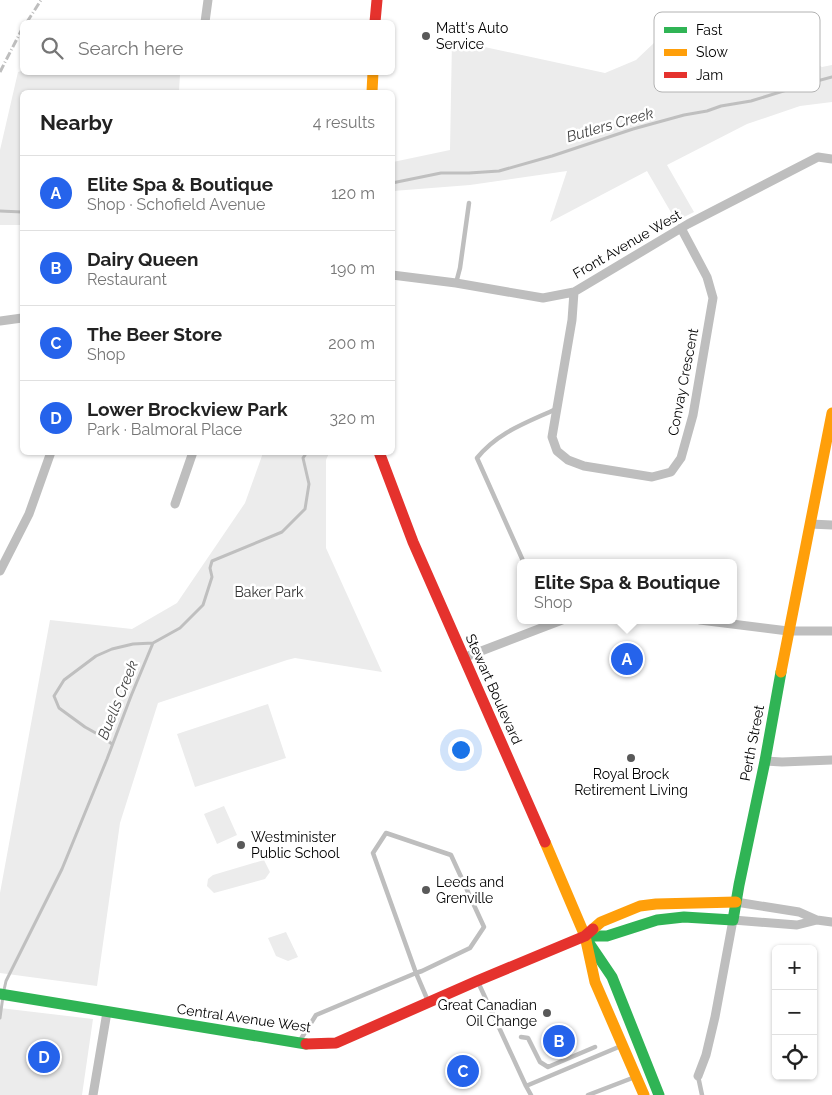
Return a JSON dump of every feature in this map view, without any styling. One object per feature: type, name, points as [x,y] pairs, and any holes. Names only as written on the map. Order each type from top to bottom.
[{"type":"street","points":[[205,20],[208,0]]},
{"type":"street","points":[[375,20],[377,0]]},
{"type":"street","points":[[372,90],[373,75]]},
{"type":"street","name":"Front Avenue West","points":[[395,275],[456,283],[543,298],[574,292],[681,228],[818,157],[832,159]]},
{"type":"street","name":"Convay Crescent","points":[[574,292],[572,320],[552,437],[557,451],[568,460],[584,466],[652,478],[671,472],[681,458],[693,415],[712,298],[707,277],[681,228]]},
{"type":"street","points":[[0,321],[20,318]]},
{"type":"street","name":"Perth Street","points":[[698,1076],[706,1055],[716,1017],[751,823],[765,761],[788,632],[831,418]]},
{"type":"street","points":[[0,571],[29,514],[50,455]]},
{"type":"street","points":[[175,504],[192,455]]},
{"type":"street","name":"Stewart Boulevard","points":[[380,455],[413,542],[579,920],[595,982],[644,1095]]},
{"type":"street","points":[[810,524],[832,524]]},
{"type":"street","points":[[464,658],[552,624]]},
{"type":"street","points":[[729,624],[788,632],[832,631]]},
{"type":"street","points":[[765,761],[832,760]]},
{"type":"street","name":"Central Avenue West","points":[[0,994],[302,1044],[336,1042],[584,936],[600,922],[640,906],[736,902],[799,912],[817,920],[832,922]]},
{"type":"street","name":"Central Avenue West","points":[[584,936],[607,936],[657,920],[684,917],[797,924],[817,920]]},
{"type":"street","name":"Stewart Boulevard","points":[[584,936],[612,977],[659,1095]]},
{"type":"street","points":[[93,1095],[107,1012]]},
{"type":"lane","points":[[456,283],[460,268],[469,202]]},
{"type":"lane","points":[[522,559],[477,458],[486,447],[509,431],[557,409]]},
{"type":"lane","points":[[298,1043],[316,1015],[416,973],[470,948],[484,928],[451,855],[386,833],[372,853],[416,973],[428,1002]]},
{"type":"lane","points":[[477,981],[531,1095]]},
{"type":"lane","points":[[521,1037],[528,1038],[540,1062],[548,1067],[595,1047]]},
{"type":"lane","points":[[526,1086],[636,1039]]},
{"type":"lane","points":[[698,1076],[702,1095]]},
{"type":"lane","points":[[588,1095],[636,1077]]},
{"type":"green space","points":[[452,40],[605,73],[636,60],[654,43],[654,92],[820,92],[820,66],[832,65],[832,102],[800,106],[747,124],[667,165],[694,212],[676,221],[647,171],[550,222],[567,171],[470,185],[395,191],[395,162],[450,150]]},
{"type":"green space","points":[[18,72],[20,72],[20,75],[180,75],[179,90],[20,90],[20,225],[0,225],[0,150]]},
{"type":"green space","name":"Baker Park","points":[[262,455],[328,455],[326,460],[326,548],[382,672],[295,658],[158,703],[120,823],[97,986],[0,973],[0,893],[50,620],[132,629],[177,603],[245,503]]},
{"type":"green space","points":[[268,704],[286,758],[195,787],[177,734]]},
{"type":"green space","points":[[224,806],[237,835],[217,844],[204,814]]},
{"type":"green space","points":[[264,860],[270,872],[265,879],[214,893],[207,886],[208,879],[213,875]]},
{"type":"green space","points":[[286,932],[298,957],[288,961],[276,956],[268,938]]},
{"type":"green space","points":[[0,1008],[93,1019],[82,1095],[0,1095]]},
{"type":"waterway","name":"Butlers Creek","points":[[820,80],[832,77]]},
{"type":"waterway","name":"Butlers Creek","points":[[395,182],[441,173],[499,171],[552,156],[633,129],[721,106],[751,101],[780,92]]},
{"type":"waterway","name":"Butlers Creek","points":[[0,211],[20,212]]},
{"type":"waterway","name":"Buells Creek","points":[[4,990],[6,981],[62,869],[153,643],[180,628],[203,605],[212,577],[210,568],[212,561],[282,532],[305,509],[309,484],[303,458],[305,455]]},
{"type":"waterway","points":[[112,744],[59,708],[54,696],[64,680],[96,656],[112,649],[133,644],[153,643]]},
{"type":"waterway","name":"Buells Creek","points":[[0,1018],[3,996]]},
{"type":"railway","points":[[28,20],[41,0]]},
{"type":"railway","points":[[0,72],[20,33]]},
{"type":"traffic: fast","points":[[585,936],[607,936],[657,920],[684,917],[733,920],[781,672]]},
{"type":"traffic: fast","points":[[589,943],[612,977],[659,1095]]},
{"type":"traffic: fast","points":[[0,994],[306,1044]]},
{"type":"traffic: slow","points":[[372,90],[373,75]]},
{"type":"traffic: slow","points":[[781,672],[832,413]]},
{"type":"traffic: slow","points":[[545,842],[585,936],[595,982],[644,1095]]},
{"type":"traffic: slow","points":[[593,929],[601,922],[640,906],[736,902]]},
{"type":"traffic: jam","points":[[375,20],[377,0]]},
{"type":"traffic: jam","points":[[380,455],[413,542],[545,842]]},
{"type":"traffic: jam","points":[[306,1044],[336,1043],[585,936],[593,929]]},
{"type":"place","name":"Matt's Auto Service","points":[[426,36]]},
{"type":"place","name":"Elite Spa & Boutique","points":[[627,659]]},
{"type":"place","name":"Royal Brock Retirement Living","points":[[631,758]]},
{"type":"place","name":"Westminister Public School","points":[[241,845]]},
{"type":"place","name":"Leeds and Grenville","points":[[426,890]]},
{"type":"place","name":"Great Canadian Oil Change","points":[[547,1013]]},
{"type":"place","name":"Dairy Queen","points":[[559,1041]]},
{"type":"place","name":"Lower Brockview Park","points":[[44,1057]]},
{"type":"place","name":"The Beer Store","points":[[463,1071]]}]
